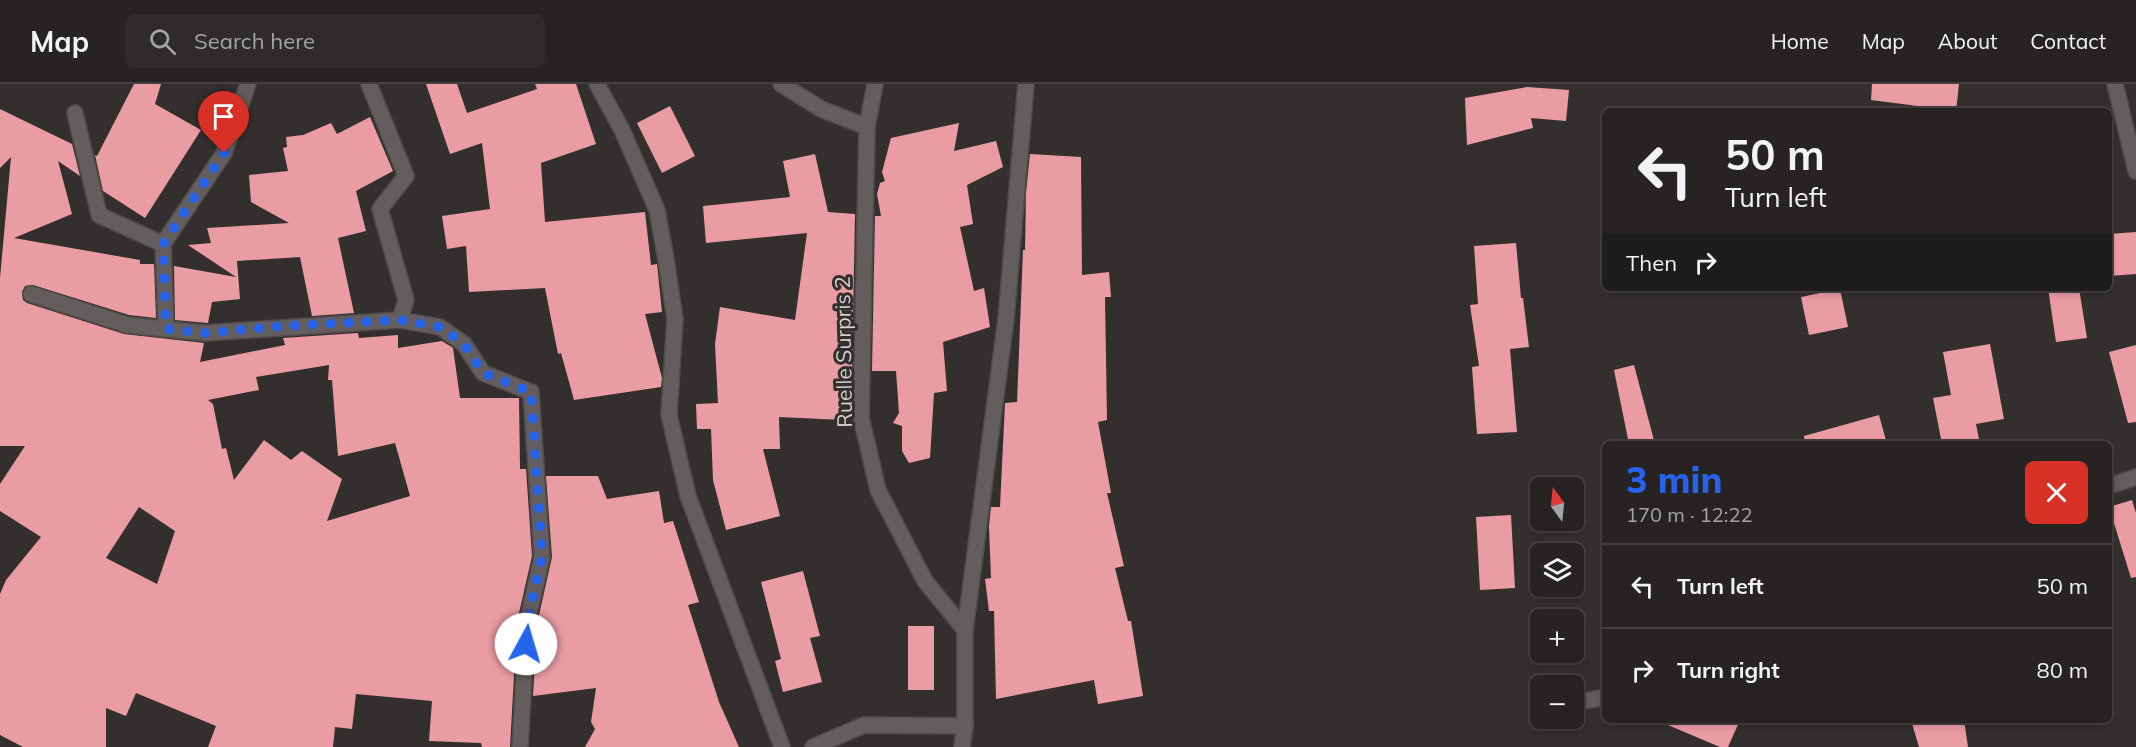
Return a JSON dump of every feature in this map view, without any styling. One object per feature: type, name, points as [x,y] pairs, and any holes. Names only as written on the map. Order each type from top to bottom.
[{"type":"street","points":[[166,329],[163,244],[224,153],[248,84]]},
{"type":"street","points":[[369,84],[406,176],[380,209],[406,300],[400,320]]},
{"type":"street","points":[[597,84],[622,130],[657,210],[675,319],[669,415],[685,484],[782,747]]},
{"type":"street","points":[[781,84],[821,109],[867,127]]},
{"type":"street","name":"Ruelle Surpris 2","points":[[875,84],[867,127],[861,417],[878,490],[925,581],[964,630]]},
{"type":"street","points":[[962,747],[964,630],[1006,319],[1026,84]]},
{"type":"street","points":[[2115,84],[2136,171]]},
{"type":"street","points":[[75,113],[99,215],[163,244]]},
{"type":"street","points":[[31,294],[127,325],[205,333],[400,320],[440,327],[464,344],[483,373],[531,392],[542,557],[527,623],[520,747]]},
{"type":"street","points":[[2112,485],[2136,477]]},
{"type":"street","points":[[1584,701],[1602,698]]},
{"type":"street","points":[[813,747],[864,725],[964,726]]},
{"type":"building","points":[[134,84],[161,84],[155,104],[201,130],[145,218],[103,191],[95,155],[97,156]]},
{"type":"building","points":[[426,84],[457,84],[467,113],[537,89],[535,84],[576,84],[596,144],[541,163],[545,222],[645,212],[651,265],[657,264],[662,312],[645,314],[662,378],[661,387],[574,400],[561,353],[558,354],[545,288],[469,292],[466,246],[447,249],[442,216],[490,209],[482,143],[450,154]]},
{"type":"building","points":[[1872,84],[1959,84],[1956,108],[1933,108],[1871,100]]},
{"type":"building","points":[[1527,87],[1569,90],[1566,121],[1531,118],[1533,128],[1467,145],[1465,98]]},
{"type":"building","points":[[670,106],[695,156],[662,173],[637,123]]},
{"type":"building","points":[[0,109],[72,144],[80,176],[58,161],[72,214],[14,238],[140,260],[140,264],[154,264],[156,318],[129,315],[33,285],[25,286],[22,292],[23,300],[27,303],[124,334],[204,343],[200,362],[285,345],[283,338],[358,333],[359,338],[398,335],[398,348],[442,341],[453,348],[460,398],[519,398],[520,469],[526,469],[532,556],[517,622],[510,747],[482,747],[481,743],[429,741],[432,701],[356,694],[352,729],[335,727],[333,747],[208,747],[216,726],[136,693],[126,716],[106,708],[106,747],[23,747],[0,735],[0,594],[6,580],[41,537],[0,511],[0,484],[25,446],[0,446],[0,278],[11,157],[0,168]],"holes":[[[329,365],[328,380],[332,380],[338,456],[395,443],[410,496],[327,521],[342,479],[302,451],[291,460],[264,440],[234,480],[226,448],[222,449],[213,404],[208,400],[259,390],[256,377]],[[139,507],[175,531],[157,584],[106,558]]]},
{"type":"building","points":[[370,117],[393,171],[356,191],[366,231],[338,238],[354,313],[312,316],[300,257],[237,261],[240,299],[212,302],[208,323],[175,320],[174,266],[236,277],[188,245],[211,243],[207,228],[289,223],[251,202],[249,175],[288,171],[283,148],[287,147],[286,137],[303,135],[331,123],[337,134]]},
{"type":"building","points":[[959,123],[954,151],[996,141],[1003,167],[967,185],[973,224],[960,227],[974,291],[984,288],[990,327],[943,342],[947,391],[934,393],[930,458],[909,463],[902,451],[902,426],[893,423],[899,413],[896,371],[872,371],[875,216],[881,216],[877,194],[880,183],[885,181],[882,172],[891,138]]},
{"type":"building","points":[[815,154],[828,212],[855,214],[852,371],[846,370],[843,420],[779,417],[780,449],[763,449],[780,516],[726,530],[713,480],[711,429],[697,429],[696,404],[718,403],[715,344],[720,307],[795,320],[807,233],[706,243],[703,206],[790,197],[783,161]]},
{"type":"building","points":[[1030,154],[1081,157],[1082,275],[1109,272],[1111,297],[1105,297],[1107,420],[1098,422],[1111,493],[1107,493],[1124,566],[1115,568],[1128,621],[1131,621],[1143,696],[1098,704],[1094,680],[996,699],[994,611],[989,611],[985,579],[991,578],[989,526],[991,507],[1000,507],[1005,403],[1017,402],[1023,250],[1025,250],[1026,193]]},
{"type":"building","points":[[2136,232],[2136,274],[2112,276],[2112,234]]},
{"type":"building","points":[[1516,243],[1521,298],[1523,298],[1529,347],[1510,349],[1517,432],[1477,434],[1472,367],[1479,366],[1470,305],[1478,304],[1474,246]]},
{"type":"building","points":[[1840,291],[1848,327],[1809,335],[1801,297]]},
{"type":"building","points":[[2048,291],[2079,291],[2087,338],[2056,342]]},
{"type":"building","points":[[1990,344],[2004,419],[1976,424],[1979,441],[1941,441],[1933,398],[1951,395],[1943,352]]},
{"type":"building","points":[[2136,345],[2136,422],[2128,423],[2109,352]]},
{"type":"building","points":[[1634,365],[1654,441],[1628,441],[1614,370]]},
{"type":"building","points":[[1879,415],[1886,441],[1805,441],[1804,436]]},
{"type":"building","points":[[546,476],[598,476],[607,499],[659,491],[664,523],[673,521],[699,602],[688,605],[719,702],[739,747],[585,747],[595,729],[591,722],[596,688],[533,696],[537,624],[552,557]]},
{"type":"building","points":[[2132,500],[2136,513],[2136,577],[2131,578],[2112,517],[2112,506]]},
{"type":"building","points":[[1511,515],[1515,588],[1480,590],[1476,517]]},
{"type":"building","points":[[803,571],[820,636],[810,638],[822,682],[783,692],[775,661],[781,659],[761,582]]},
{"type":"building","points":[[908,626],[934,626],[934,690],[908,690]]},
{"type":"building","points":[[1663,723],[1739,723],[1728,747],[1720,747]]},
{"type":"building","points":[[1912,723],[1964,723],[1968,747],[1919,747]]},
{"type":"route","points":[[224,153],[163,244],[166,329],[205,333],[400,320],[440,327],[464,344],[483,373],[531,392],[542,557],[527,623],[526,644]]}]
